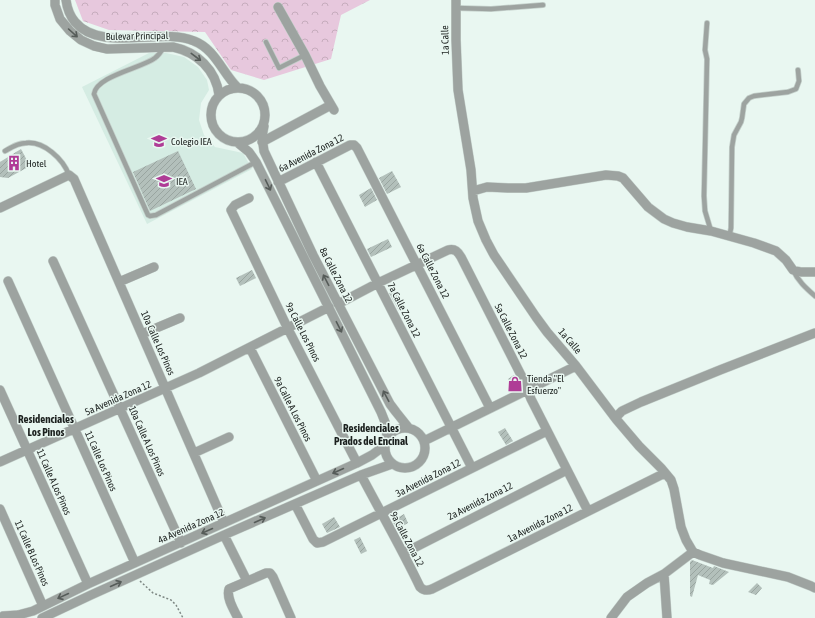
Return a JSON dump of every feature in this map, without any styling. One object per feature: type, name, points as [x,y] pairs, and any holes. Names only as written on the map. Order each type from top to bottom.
[{"type":"street","name":"Bulevar Principal","points":[[55,0],[60,19],[70,31],[81,40],[94,46],[107,49],[163,46],[181,48],[189,52],[208,68],[218,88],[219,95]]},
{"type":"street","name":"Bulevar Principal","points":[[66,0],[69,12],[78,25],[83,29],[100,36],[120,38],[170,36],[187,39],[201,44],[213,55],[237,87]]},
{"type":"street","name":"1a Calle","points":[[456,4],[458,90],[471,170],[475,210],[486,240],[494,255],[547,332],[576,366],[616,419],[671,480],[674,488],[681,526],[686,540],[693,552]]},
{"type":"street","points":[[262,142],[332,107],[278,7]]},
{"type":"street","points":[[237,87],[250,90],[257,95],[262,101],[266,118],[264,126],[259,133],[246,142],[238,143],[223,138],[213,125],[211,117],[211,109],[219,95],[230,88],[237,87]]},
{"type":"street","name":"8a Calle Zona 12","points":[[264,126],[262,142],[264,151],[278,182],[313,255],[390,404],[408,427]]},
{"type":"street","name":"8a Calle Zona 12","points":[[238,143],[249,152],[256,162],[381,412],[385,422],[386,441]]},
{"type":"street","name":"6a Avenida Zona 12","points":[[278,182],[350,145],[354,145]]},
{"type":"street","name":"6a Calle Zona 12","points":[[354,145],[359,150],[490,408]]},
{"type":"street","name":"7a Calle Zona 12","points":[[316,162],[472,468]]},
{"type":"street","points":[[472,191],[487,187],[526,188],[613,174],[623,178],[648,207],[664,219],[678,225],[711,231],[754,243],[776,251],[786,260],[793,270],[801,272],[815,272]]},
{"type":"street","points":[[0,208],[69,175]]},
{"type":"street","name":"10a Calle Los Pinos","points":[[69,175],[74,179],[224,523]]},
{"type":"street","name":"9a Calle Los Pinos","points":[[249,198],[235,205],[231,210],[233,215],[288,329],[357,463]]},
{"type":"street","name":"5a Calle Zona 12","points":[[417,264],[448,250],[457,251],[523,379],[531,399],[588,511]]},
{"type":"street","name":"10a Calle A Los Pinos","points":[[53,261],[181,543]]},
{"type":"street","points":[[338,304],[417,264]]},
{"type":"street","points":[[119,282],[154,267]]},
{"type":"street","name":"11 Calle Los Pinos","points":[[8,281],[135,563]]},
{"type":"street","name":"5a Avenida Zona 12","points":[[0,462],[204,370],[329,308]]},
{"type":"street","points":[[142,334],[180,318]]},
{"type":"street","points":[[616,419],[622,411],[641,402],[815,333]]},
{"type":"street","name":"9a Calle A Los Pinos","points":[[250,348],[317,481]]},
{"type":"street","points":[[424,441],[576,366]]},
{"type":"street","name":"11 Calle A Los Pinos","points":[[0,390],[88,584]]},
{"type":"street","points":[[408,427],[414,429],[424,441],[425,448],[421,460],[411,467],[398,467],[392,464],[387,458],[385,452],[386,441],[391,432],[396,429],[408,427]]},
{"type":"street","name":"3a Avenida Zona 12","points":[[295,504],[313,539],[317,543],[323,542],[547,431]]},
{"type":"street","points":[[194,453],[230,437]]},
{"type":"street","name":"4a Avenida Zona 12","points":[[3,616],[25,614],[88,584],[357,463],[372,455],[386,441]]},
{"type":"street","points":[[42,618],[224,535],[361,475],[392,464]]},
{"type":"street","name":"2a Avenida Zona 12","points":[[404,553],[567,470]]},
{"type":"street","name":"1a Avenida Zona 12","points":[[424,590],[432,589],[665,472]]},
{"type":"street","name":"9a Calle Zona 12","points":[[361,475],[381,514],[404,553],[420,587],[424,590]]},
{"type":"street","name":"11 Calle B Los Pinos","points":[[0,509],[43,606]]},
{"type":"street","points":[[224,535],[246,581]]},
{"type":"street","points":[[611,618],[626,598],[647,583],[664,574],[693,552],[723,563],[788,577],[815,588]]},
{"type":"street","points":[[238,618],[228,597],[229,589],[266,573],[270,573],[273,577],[291,618]]},
{"type":"street","points":[[664,574],[667,618]]},
{"type":"lane","points":[[456,4],[491,9],[543,5]]},
{"type":"lane","points":[[707,23],[703,178],[705,211],[711,231]]},
{"type":"lane","points":[[266,42],[279,68],[305,55]]},
{"type":"lane","points":[[163,46],[155,59],[101,83],[95,89],[94,94],[148,215],[156,215],[256,162]]},
{"type":"lane","points":[[728,236],[732,228],[732,147],[734,135],[741,122],[744,104],[754,96],[788,92],[796,89],[799,81],[798,70]]},
{"type":"lane","points":[[5,151],[21,143],[28,142],[44,147],[60,160],[69,175]]},
{"type":"lane","points":[[793,270],[797,278],[815,296]]},
{"type":"path","points":[[135,575],[153,593],[171,600],[176,604],[183,618]]},
{"type":"shaded area","name":"Colegio IEA","points":[[149,53],[166,53],[184,57],[198,67],[207,80],[209,90],[201,103],[199,120],[204,135],[215,147],[243,153],[252,169],[147,224],[82,87]]},
{"type":"green space","points":[[75,0],[370,0],[341,15],[331,59],[264,80],[231,70],[205,32],[109,30],[83,21]]},
{"type":"building","name":"Hotel","points":[[21,149],[30,166],[8,178],[0,177],[0,162]]},
{"type":"building","name":"IEA","points":[[178,151],[196,189],[150,211],[133,172]]},
{"type":"building","points":[[392,171],[401,187],[387,194],[379,178]]},
{"type":"building","points":[[371,188],[377,200],[365,207],[359,195]]},
{"type":"building","points":[[388,239],[392,247],[371,257],[367,249]]},
{"type":"building","points":[[252,270],[256,278],[240,286],[236,278]]},
{"type":"building","points":[[395,290],[404,309],[399,311],[389,293]]},
{"type":"building","name":"Tienda \"El Esfuerzo\"","points":[[514,375],[520,387],[513,390],[508,379]]},
{"type":"building","points":[[505,428],[513,441],[506,445],[498,432]]},
{"type":"building","points":[[404,514],[408,523],[397,529],[392,521]]},
{"type":"building","points":[[334,517],[340,527],[327,533],[322,524]]},
{"type":"building","points":[[360,537],[367,551],[361,554],[354,540]]},
{"type":"building","points":[[692,560],[729,572],[713,585],[709,584],[710,580],[698,575],[692,597],[690,596],[690,562]]},
{"type":"building","points":[[757,583],[762,588],[756,595],[748,592]]},
{"type":"place","name":"Colegio IEA","points":[[159,141]]},
{"type":"place","name":"Hotel","points":[[14,163]]},
{"type":"place","name":"IEA","points":[[164,181]]},
{"type":"place","name":"Tienda \"El Esfuerzo\"","points":[[515,384]]},
{"type":"district","name":"Residenciales Los Pinos","points":[[46,425]]},
{"type":"district","name":"Residenciales Prados del Encinal","points":[[371,434]]}]
